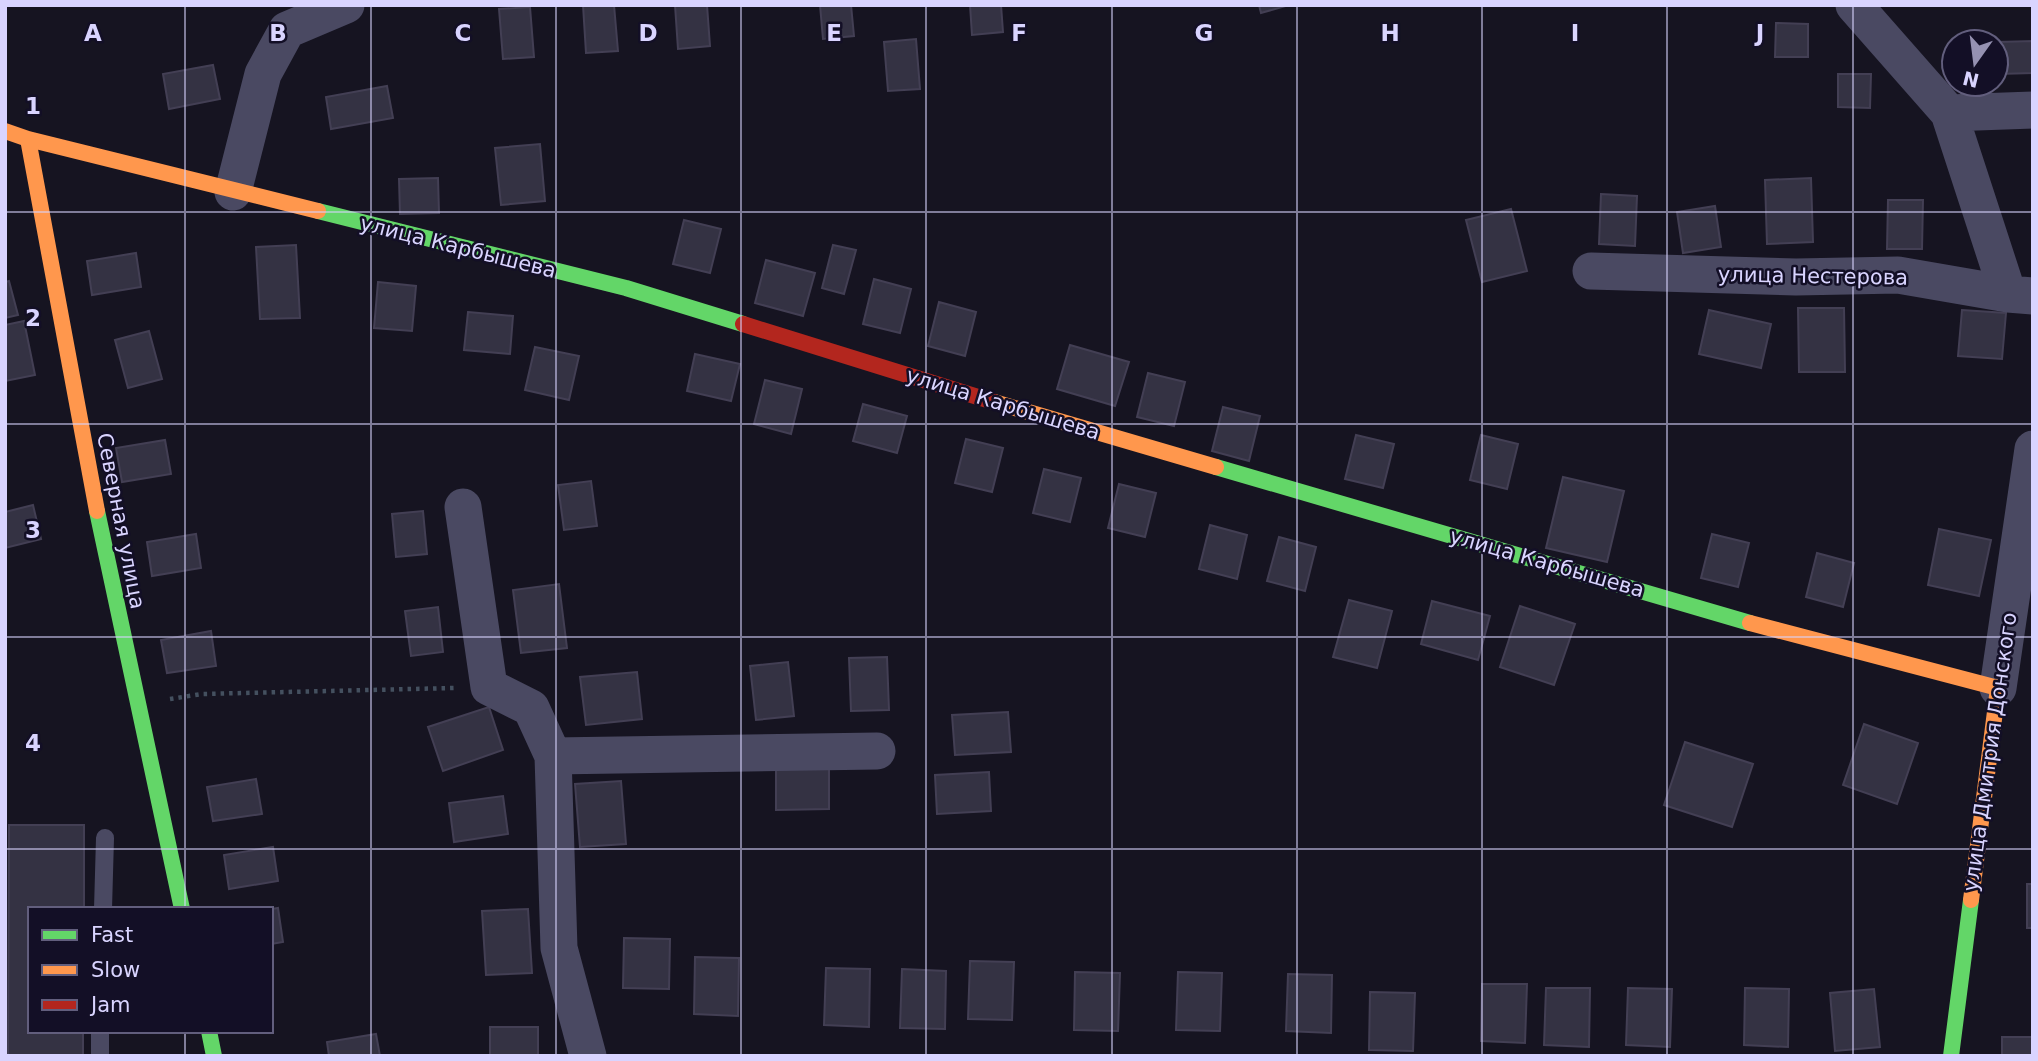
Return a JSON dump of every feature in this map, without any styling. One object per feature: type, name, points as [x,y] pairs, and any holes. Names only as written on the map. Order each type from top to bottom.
[{"type":"main road","name":"улица Карбышева","points":[[5,131],[233,192],[626,288],[1063,422],[1789,634],[1998,688]]},
{"type":"main road","name":"Северная улица","points":[[28,139],[106,560],[182,907]]},
{"type":"main road","name":"улица Дмитрия Донского","points":[[1951,1056],[1998,688]]},
{"type":"main road","points":[[209,1033],[214,1056]]},
{"type":"street","points":[[233,192],[263,74],[287,30],[346,5]]},
{"type":"street","points":[[1854,5],[1949,113],[1997,255],[2020,295]]},
{"type":"street","points":[[1949,113],[2033,110]]},
{"type":"street","name":"улица Нестерова","points":[[1591,271],[1796,276],[1898,275],[2020,295]]},
{"type":"street","name":"улица Дмитрия Донского","points":[[1998,688],[2033,449]]},
{"type":"street","points":[[463,507],[489,687],[531,708],[553,756],[559,948],[588,1056]]},
{"type":"street","points":[[553,756],[877,751]]},
{"type":"lane","points":[[103,907],[105,838]]},
{"type":"lane","points":[[100,1033],[100,1056]]},
{"type":"path","points":[[138,704],[202,694],[489,687]]},
{"type":"building","points":[[583,5],[614,5],[618,51],[586,53]]},
{"type":"building","points":[[675,5],[707,5],[710,46],[678,49]]},
{"type":"building","points":[[820,5],[851,5],[854,36],[823,39]]},
{"type":"building","points":[[970,5],[1001,5],[1003,32],[972,35]]},
{"type":"building","points":[[1259,5],[1289,5],[1261,13]]},
{"type":"building","points":[[530,7],[534,57],[503,59],[499,9]]},
{"type":"building","points":[[1776,23],[1808,24],[1808,57],[1775,57]]},
{"type":"building","points":[[916,39],[920,89],[888,91],[884,42]]},
{"type":"building","points":[[2033,41],[2033,73],[2010,74],[2010,42]]},
{"type":"building","points":[[213,65],[220,99],[169,109],[163,74]]},
{"type":"building","points":[[1838,74],[1871,74],[1870,108],[1838,107]]},
{"type":"building","points":[[387,86],[393,118],[331,129],[326,97]]},
{"type":"building","points":[[540,144],[545,201],[501,205],[495,148]]},
{"type":"building","points":[[438,178],[439,213],[400,214],[399,179]]},
{"type":"building","points":[[1811,178],[1813,242],[1767,244],[1765,180]]},
{"type":"building","points":[[1601,194],[1637,196],[1635,246],[1599,244]]},
{"type":"building","points":[[1888,200],[1923,200],[1922,249],[1887,249]]},
{"type":"building","points":[[1715,206],[1721,247],[1683,253],[1677,212]]},
{"type":"building","points":[[1511,209],[1527,271],[1482,282],[1466,220]]},
{"type":"building","points":[[684,220],[721,229],[710,273],[673,264]]},
{"type":"building","points":[[296,245],[300,318],[260,319],[256,247]]},
{"type":"building","points":[[833,245],[856,250],[844,294],[822,288]]},
{"type":"building","points":[[136,253],[141,287],[92,295],[87,261]]},
{"type":"building","points":[[766,260],[815,273],[803,316],[755,303]]},
{"type":"building","points":[[874,279],[911,289],[900,333],[863,324]]},
{"type":"building","points":[[9,281],[18,315],[5,318],[5,282]]},
{"type":"building","points":[[378,282],[416,286],[412,331],[374,328]]},
{"type":"building","points":[[939,302],[976,312],[965,356],[928,346]]},
{"type":"building","points":[[1798,308],[1844,308],[1845,372],[1799,372]]},
{"type":"building","points":[[1709,310],[1771,324],[1761,368],[1699,354]]},
{"type":"building","points":[[1962,310],[2006,313],[2002,359],[1958,356]]},
{"type":"building","points":[[468,312],[513,316],[510,354],[464,350]]},
{"type":"building","points":[[24,321],[35,375],[5,381],[5,325]]},
{"type":"building","points":[[149,331],[162,379],[128,388],[115,340]]},
{"type":"building","points":[[1070,345],[1129,362],[1115,406],[1057,389]]},
{"type":"building","points":[[535,347],[579,356],[569,400],[525,390]]},
{"type":"building","points":[[695,354],[740,364],[731,401],[687,391]]},
{"type":"building","points":[[1148,373],[1185,382],[1174,426],[1137,417]]},
{"type":"building","points":[[765,380],[802,389],[791,434],[754,424]]},
{"type":"building","points":[[863,404],[907,416],[897,453],[853,441]]},
{"type":"building","points":[[1223,407],[1260,416],[1249,461],[1212,451]]},
{"type":"building","points":[[1356,435],[1394,444],[1383,488],[1345,479]]},
{"type":"building","points":[[1481,435],[1518,444],[1507,489],[1470,480]]},
{"type":"building","points":[[966,439],[1003,448],[992,492],[955,483]]},
{"type":"building","points":[[165,440],[171,474],[122,482],[116,448]]},
{"type":"building","points":[[1044,469],[1081,478],[1070,522],[1033,513]]},
{"type":"building","points":[[1563,477],[1624,491],[1607,562],[1546,548]]},
{"type":"building","points":[[591,481],[597,526],[564,530],[558,485]]},
{"type":"building","points":[[1119,484],[1156,493],[1145,537],[1108,528]]},
{"type":"building","points":[[33,505],[41,539],[5,548],[5,512]]},
{"type":"building","points":[[423,511],[427,554],[396,557],[392,514]]},
{"type":"building","points":[[1210,525],[1247,535],[1237,579],[1199,569]]},
{"type":"building","points":[[1939,529],[1991,540],[1979,596],[1928,585]]},
{"type":"building","points":[[196,534],[201,568],[152,576],[147,542]]},
{"type":"building","points":[[1712,534],[1749,543],[1738,587],[1701,578]]},
{"type":"building","points":[[1279,537],[1316,547],[1305,591],[1267,581]]},
{"type":"building","points":[[1817,553],[1854,563],[1843,607],[1806,597]]},
{"type":"building","points":[[559,584],[567,648],[521,653],[513,590]]},
{"type":"building","points":[[1349,600],[1392,611],[1377,668],[1333,657]]},
{"type":"building","points":[[1432,601],[1490,616],[1478,660],[1421,644]]},
{"type":"building","points":[[1520,606],[1575,624],[1554,685],[1500,667]]},
{"type":"building","points":[[438,607],[443,652],[411,656],[405,611]]},
{"type":"building","points":[[211,631],[216,666],[167,673],[161,640]]},
{"type":"building","points":[[887,657],[889,710],[851,711],[849,658]]},
{"type":"building","points":[[788,662],[794,716],[756,720],[750,666]]},
{"type":"building","points":[[637,672],[642,719],[586,725],[580,677]]},
{"type":"building","points":[[489,707],[503,750],[443,771],[428,727]]},
{"type":"building","points":[[1008,712],[1011,752],[955,755],[952,715]]},
{"type":"building","points":[[1864,724],[1918,743],[1897,804],[1843,785]]},
{"type":"building","points":[[1685,742],[1753,764],[1732,827],[1664,805]]},
{"type":"building","points":[[829,766],[829,809],[776,810],[776,767]]},
{"type":"building","points":[[989,772],[991,811],[937,814],[935,775]]},
{"type":"building","points":[[256,779],[262,814],[213,821],[207,787]]},
{"type":"building","points":[[621,781],[626,844],[580,847],[575,784]]},
{"type":"building","points":[[503,796],[508,834],[454,842],[449,803]]},
{"type":"building","points":[[9,825],[84,825],[84,907],[28,907],[28,1033],[83,1033],[83,1056],[8,1056]]},
{"type":"building","points":[[273,847],[278,881],[229,889],[224,855]]},
{"type":"building","points":[[2027,884],[2033,884],[2033,928],[2027,928]]},
{"type":"building","points":[[278,908],[283,942],[273,944],[273,909]]},
{"type":"building","points":[[528,909],[532,973],[486,975],[482,911]]},
{"type":"building","points":[[624,938],[670,939],[669,989],[623,988]]},
{"type":"building","points":[[695,957],[739,958],[738,1016],[694,1014]]},
{"type":"building","points":[[970,961],[1014,962],[1012,1020],[968,1019]]},
{"type":"building","points":[[826,968],[870,969],[869,1027],[824,1025]]},
{"type":"building","points":[[902,969],[946,971],[945,1029],[900,1028]]},
{"type":"building","points":[[1075,972],[1120,973],[1118,1031],[1074,1030]]},
{"type":"building","points":[[1178,972],[1222,973],[1220,1031],[1176,1030]]},
{"type":"building","points":[[1288,974],[1332,975],[1331,1033],[1286,1031]]},
{"type":"building","points":[[1482,984],[1527,984],[1525,1043],[1481,1041]]},
{"type":"building","points":[[1546,988],[1590,988],[1589,1047],[1544,1045]]},
{"type":"building","points":[[1628,988],[1672,989],[1670,1047],[1626,1045]]},
{"type":"building","points":[[1745,988],[1789,989],[1788,1047],[1744,1045]]},
{"type":"building","points":[[1874,989],[1880,1047],[1835,1051],[1830,993]]},
{"type":"building","points":[[1370,992],[1415,993],[1413,1051],[1369,1050]]},
{"type":"building","points":[[490,1027],[538,1027],[538,1056],[490,1056]]},
{"type":"building","points":[[376,1034],[380,1056],[329,1056],[327,1042]]},
{"type":"building","points":[[2002,1037],[2033,1037],[2033,1056],[2002,1056]]},
{"type":"traffic: fast","points":[[318,211],[626,288],[743,324]]},
{"type":"traffic: fast","points":[[1216,467],[1750,623]]},
{"type":"traffic: fast","points":[[97,511],[182,907]]},
{"type":"traffic: fast","points":[[1951,1056],[1971,900]]},
{"type":"traffic: fast","points":[[209,1033],[214,1056]]},
{"type":"traffic: slow","points":[[5,131],[318,211]]},
{"type":"traffic: slow","points":[[28,139],[97,511]]},
{"type":"traffic: slow","points":[[994,402],[1216,467]]},
{"type":"traffic: slow","points":[[1750,623],[1998,688],[1971,900]]},
{"type":"traffic: jam","points":[[743,324],[994,402]]}]
